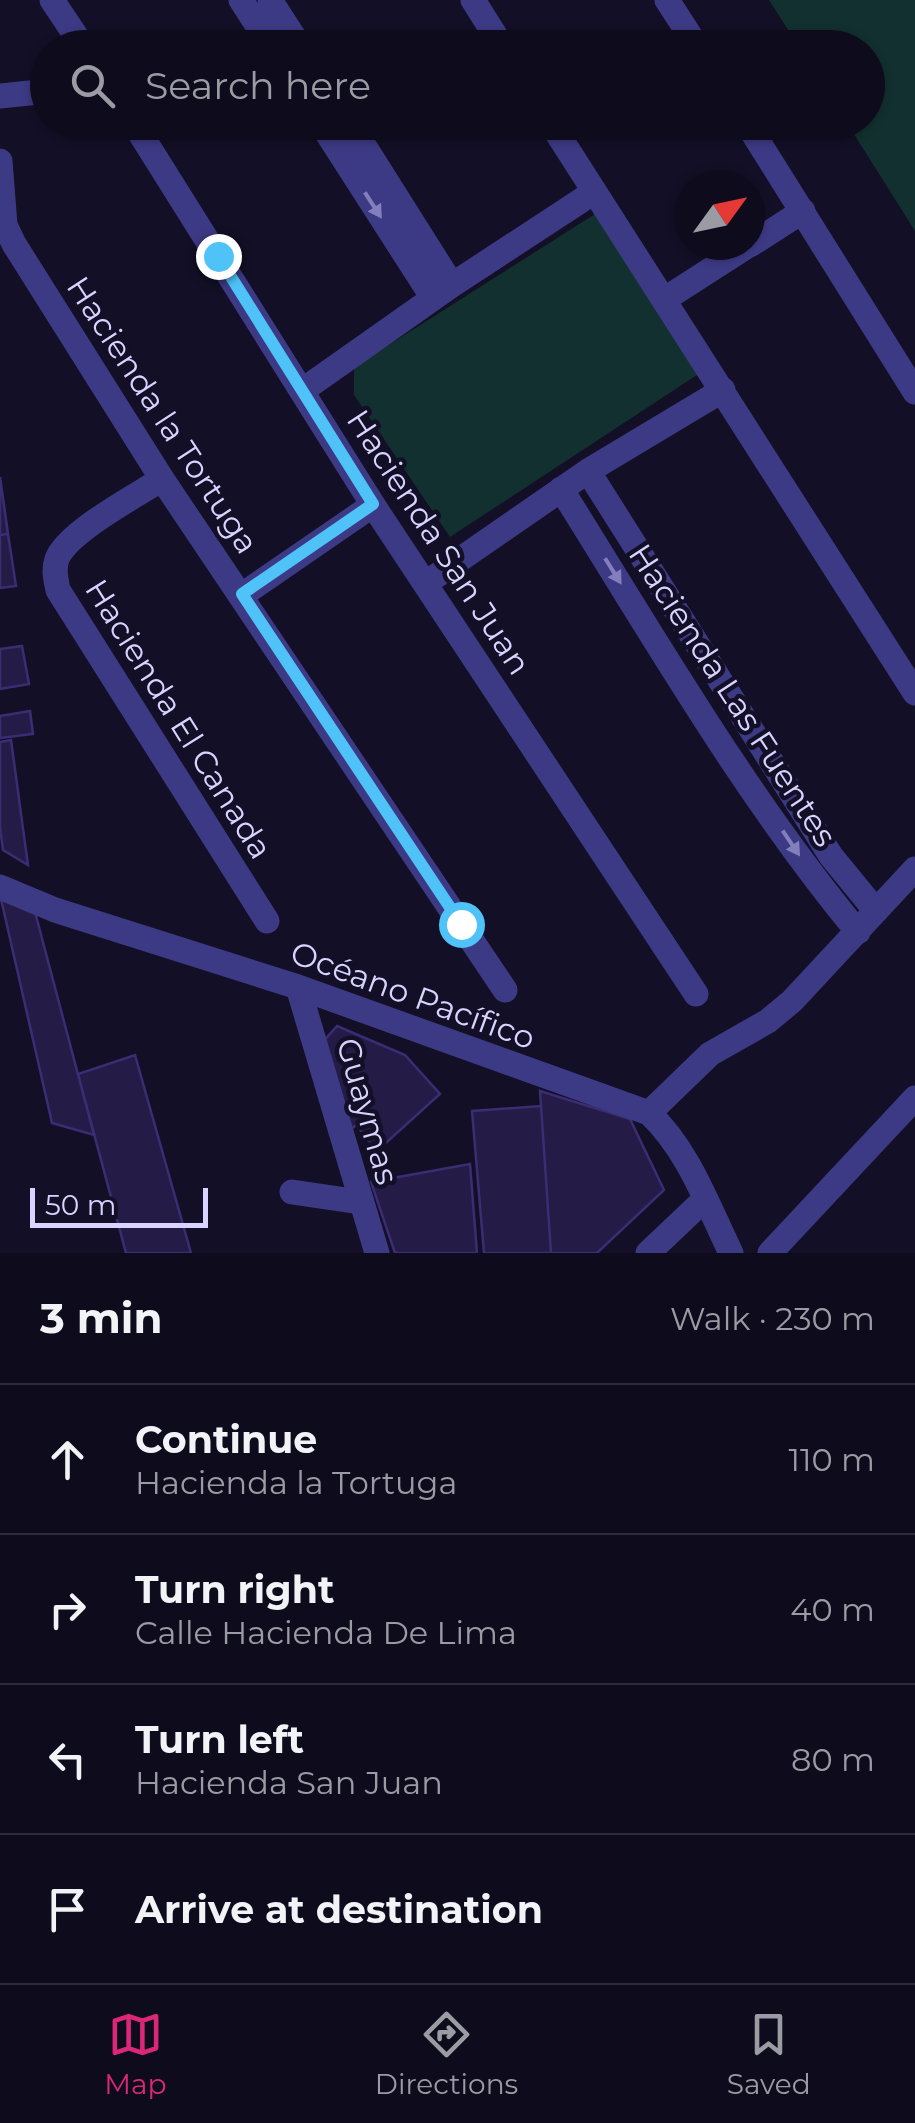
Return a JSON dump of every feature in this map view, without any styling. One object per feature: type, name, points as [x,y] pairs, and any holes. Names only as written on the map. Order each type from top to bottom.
[{"type":"street","points":[[52,0],[72,30]]},
{"type":"street","points":[[242,0],[261,30]]},
{"type":"street","points":[[270,0],[289,30]]},
{"type":"street","points":[[473,0],[492,30]]},
{"type":"street","points":[[667,0],[686,30]]},
{"type":"street","points":[[0,96],[30,93]]},
{"type":"street","name":"Hacienda San Juan","points":[[144,140],[373,504],[696,994]]},
{"type":"street","points":[[333,140],[443,292]]},
{"type":"street","points":[[358,140],[443,292]]},
{"type":"street","points":[[561,140],[915,693]]},
{"type":"street","points":[[757,140],[915,392]]},
{"type":"street","name":"Hacienda la Tortuga","points":[[0,161],[5,225],[14,244],[162,479],[505,990]]},
{"type":"street","points":[[303,390],[594,192]]},
{"type":"street","points":[[765,235],[802,210]]},
{"type":"street","points":[[666,299],[727,260]]},
{"type":"street","points":[[426,583],[588,471],[724,390]]},
{"type":"street","name":"Hacienda Las Fuentes","points":[[588,471],[831,856],[876,911]]},
{"type":"street","name":"Hacienda El Canada","points":[[162,479],[70,540],[58,556],[54,570],[58,590],[267,921]]},
{"type":"street","name":"Hacienda Las Fuentes","points":[[561,489],[690,694],[819,885],[858,932]]},
{"type":"street","points":[[242,594],[373,504]]},
{"type":"street","points":[[690,694],[717,676]]},
{"type":"street","points":[[648,1113],[710,1054],[768,1021],[792,1001],[915,869]]},
{"type":"street","name":"Océano Pacífico","points":[[0,887],[55,910],[298,987],[648,1113],[669,1132],[690,1166],[731,1253]]},
{"type":"street","name":"Guaymas","points":[[298,987],[376,1253]]},
{"type":"street","points":[[770,1253],[915,1098]]},
{"type":"street","points":[[292,1192],[360,1202]]},
{"type":"street","points":[[648,1253],[705,1199]]},
{"type":"green space","points":[[769,0],[915,0],[915,231],[858,140],[885,140],[885,30],[788,30]]},
{"type":"green space","points":[[595,214],[697,362],[697,375],[450,537],[354,395],[354,367]]},
{"type":"building","points":[[0,477],[8,534],[0,535]]},
{"type":"building","points":[[8,534],[16,586],[0,588],[0,535]]},
{"type":"building","points":[[22,646],[29,684],[0,689],[0,649]]},
{"type":"building","points":[[30,711],[33,734],[0,738],[0,716]]},
{"type":"building","points":[[11,740],[28,865],[3,850],[0,742]]},
{"type":"building","points":[[1,899],[35,912],[94,1135],[52,1123]]},
{"type":"building","points":[[337,1026],[405,1055],[440,1094],[377,1151],[356,1125],[349,1131],[320,1045]]},
{"type":"building","points":[[135,1055],[191,1253],[126,1253],[78,1074]]},
{"type":"building","points":[[540,1091],[630,1119],[664,1190],[597,1253],[551,1253]]},
{"type":"building","points":[[541,1106],[551,1253],[484,1253],[472,1111]]},
{"type":"building","points":[[470,1164],[477,1253],[395,1253],[371,1182]]},
{"type":"route","points":[[218,256],[373,504],[242,594],[461,924]]}]
